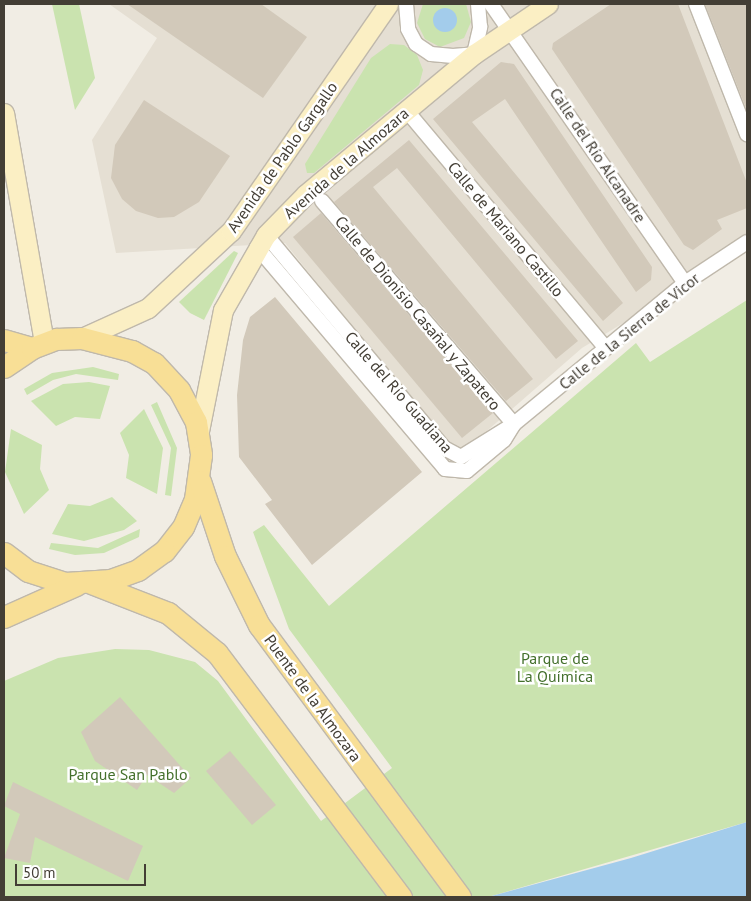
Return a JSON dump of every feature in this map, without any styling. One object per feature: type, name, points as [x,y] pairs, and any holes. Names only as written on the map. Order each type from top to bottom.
[{"type":"main road","points":[[4,340],[38,345],[82,338],[122,347],[154,363],[179,390],[199,431],[200,481],[189,515],[164,551],[138,570],[84,584],[4,617]]},
{"type":"main road","points":[[4,367],[38,345]]},
{"type":"main road","name":"Puente de la Almozara","points":[[200,481],[236,582],[270,642],[460,897]]},
{"type":"main road","points":[[4,553],[28,571],[84,584],[168,613],[203,639],[232,669],[401,897]]},
{"type":"street","name":"Avenida de Pablo Gargallo","points":[[82,338],[148,308],[231,231],[388,4]]},
{"type":"street","points":[[406,4],[408,29],[422,49],[440,56],[474,54],[480,27],[478,4]]},
{"type":"street","points":[[491,4],[511,27]]},
{"type":"street","name":"Avenida de la Almozara","points":[[199,431],[223,310],[262,241],[306,194],[406,110],[474,54],[511,27],[548,4]]},
{"type":"street","points":[[696,4],[747,134]]},
{"type":"street","name":"Calle del Río Alcanadre","points":[[511,27],[685,283]]},
{"type":"street","name":"Calle de Mariano Castillo","points":[[406,110],[606,348]]},
{"type":"street","points":[[4,113],[38,345]]},
{"type":"street","name":"Calle de Dionisio Casañal y Zapatero","points":[[322,201],[514,424]]},
{"type":"street","name":"Calle del Río Guadiana","points":[[262,241],[445,469],[467,472],[504,440],[514,424]]},
{"type":"street","name":"Calle de la Sierra de Vicor","points":[[514,424],[685,283],[747,242]]},
{"type":"shaded area","points":[[109,4],[747,4],[747,248],[582,348],[457,457],[285,243],[116,253],[92,140],[157,38]]},
{"type":"green space","points":[[52,4],[79,4],[95,78],[75,110]]},
{"type":"green space","points":[[423,4],[466,4],[471,22],[464,38],[440,47],[425,39],[417,23]]},
{"type":"green space","points":[[390,44],[404,45],[417,55],[423,70],[419,85],[314,173],[307,173],[305,164],[371,58]]},
{"type":"green space","points":[[234,251],[238,253],[204,320],[190,313],[179,302]]},
{"type":"green space","name":"Parque de La Química","points":[[747,300],[747,822],[488,897],[4,897],[4,681],[58,658],[115,649],[149,650],[195,662],[218,681],[321,821],[392,768],[289,629],[253,532],[264,525],[329,606],[636,343],[650,362]]},
{"type":"green space","points":[[93,367],[119,374],[118,380],[76,374],[53,380],[27,395],[24,389],[52,373]]},
{"type":"green space","points":[[89,382],[110,386],[100,419],[75,417],[56,426],[31,401],[63,384]]},
{"type":"green space","points":[[157,402],[177,448],[171,496],[165,495],[171,448],[151,405]]},
{"type":"green space","points":[[144,409],[163,448],[157,494],[126,478],[129,455],[120,433]]},
{"type":"green space","points":[[11,429],[42,445],[40,469],[49,490],[24,514],[5,472]]},
{"type":"green space","points":[[112,497],[137,521],[124,530],[84,541],[52,534],[68,504],[90,506]]},
{"type":"green space","points":[[140,529],[139,537],[104,553],[75,555],[49,549],[51,543],[98,548]]},
{"type":"water","points":[[445,8],[454,11],[457,20],[454,29],[445,32],[436,29],[433,20],[436,11]]},
{"type":"water","points":[[747,822],[747,897],[488,897],[631,858]]},
{"type":"building","points":[[127,4],[261,4],[307,37],[263,98]]},
{"type":"building","points":[[611,4],[678,4],[747,183],[747,208],[717,220],[722,229],[693,250],[684,245],[552,49],[553,43]]},
{"type":"building","points":[[705,4],[747,4],[747,108],[746,108]]},
{"type":"building","points":[[501,62],[514,64],[652,267],[651,280],[636,292],[505,99],[472,122],[623,303],[603,321],[433,119]]},
{"type":"building","points":[[144,100],[230,156],[199,202],[174,217],[158,218],[136,211],[122,199],[111,178],[115,145]]},
{"type":"building","points":[[409,140],[578,341],[556,359],[397,168],[373,187],[533,379],[506,401],[334,202]]},
{"type":"building","points":[[321,213],[493,413],[462,438],[293,237]]},
{"type":"building","points":[[275,297],[422,472],[312,565],[265,504],[272,500],[239,457],[237,395],[243,340],[250,317]]},
{"type":"building","points":[[120,697],[191,778],[174,793],[147,775],[137,790],[95,761],[81,732]]},
{"type":"building","points":[[230,751],[276,805],[252,825],[206,771]]},
{"type":"building","points":[[13,782],[143,846],[128,881],[35,837],[30,863],[4,858],[20,814],[4,806]]},
{"type":"park label","name":"Parque San Pablo","points":[[128,774]]}]
